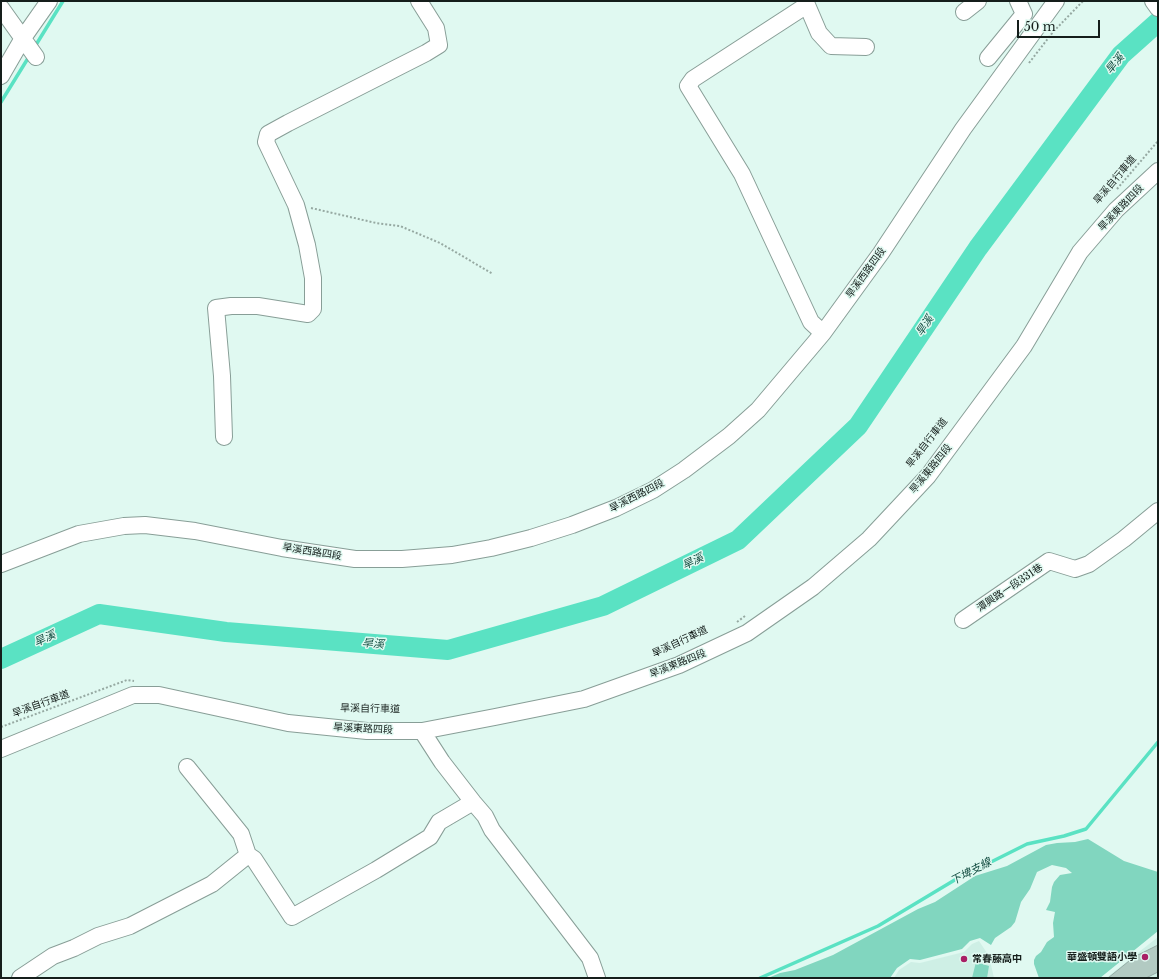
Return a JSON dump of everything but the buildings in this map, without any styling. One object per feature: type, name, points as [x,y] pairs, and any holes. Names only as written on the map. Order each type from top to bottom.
[{"type":"street","points":[[1,76],[23,38],[49,1]]},
{"type":"street","points":[[224,437],[222,376],[216,308],[231,306],[258,306],[308,314],[313,309],[313,278],[308,245],[296,205],[266,142],[268,134],[439,45],[436,28],[419,1]]},
{"type":"street","points":[[964,12],[978,1]]},
{"type":"street","points":[[988,58],[1024,14],[1018,1]]},
{"type":"street","name":"旱溪西路四段","points":[[1,564],[79,534],[138,525],[195,532],[282,548],[355,559],[402,559],[452,555],[491,548],[531,538],[572,525],[616,508],[653,490],[684,470],[729,436],[758,410],[823,333],[881,253],[963,129],[1056,1]]},
{"type":"street","points":[[1153,1],[1158,8]]},
{"type":"street","points":[[823,333],[811,322],[742,174],[688,86],[693,79],[806,3],[819,33],[831,46],[866,47]]},
{"type":"street","points":[[1,8],[36,57]]},
{"type":"street","name":"旱溪東路四段","points":[[1,749],[133,695],[159,695],[288,723],[367,731],[422,731],[584,699],[679,665],[747,633],[813,587],[868,539],[928,476],[1024,346],[1080,252],[1116,210],[1158,171]]},
{"type":"street","name":"潭興路一段331巷","points":[[963,620],[1050,561],[1075,569],[1089,564],[1124,539],[1158,511]]},
{"type":"street","points":[[422,731],[442,762],[485,816],[492,830],[590,958],[598,978]]},
{"type":"street","points":[[187,767],[241,834],[248,855],[254,859],[292,917],[376,870],[430,837],[440,822],[473,802]]},
{"type":"street","points":[[20,978],[53,956],[74,948],[98,936],[130,926],[212,884],[248,855]]},
{"type":"path","points":[[1029,63],[1053,32],[1083,1]]},
{"type":"path","name":"旱溪自行車道","points":[[1117,189],[1158,141]]},
{"type":"path","points":[[296,205],[400,226],[440,244],[493,274]]},
{"type":"path","points":[[732,625],[746,616]]},
{"type":"path","name":"旱溪自行車道","points":[[1,727],[127,680],[141,682]]},
{"type":"shaded area","name":"華盛頓雙語小學","points":[[1158,937],[1158,978],[1106,978]]},
{"type":"shaded area","name":"常春藤高中","points":[[979,941],[989,956],[994,978],[894,978],[899,970],[911,962],[920,963],[964,952],[972,944]]},
{"type":"green space","points":[[1088,839],[1124,861],[1158,872],[1158,931],[1100,978],[1039,978],[1034,960],[1047,942],[1054,937],[1053,923],[1055,912],[1046,910],[1050,902],[1052,887],[1060,875],[1072,873],[1066,868],[1052,865],[1037,872],[1030,889],[1021,902],[1015,922],[1011,927],[995,938],[991,945],[980,938],[970,941],[962,949],[920,960],[910,959],[897,968],[890,978],[768,978],[780,973],[795,970],[833,955],[918,909],[935,902],[975,876],[1007,866],[1046,845]]},
{"type":"green space","points":[[976,962],[989,966],[987,978],[972,978]]},
{"type":"waterway","points":[[34,48],[63,1]]},
{"type":"waterway","name":"旱溪","points":[[1,659],[99,614],[226,632],[448,650],[603,606],[738,540],[858,426],[978,248],[1121,55],[1158,22]]},
{"type":"waterway","points":[[1,102],[30,55]]},
{"type":"waterway","name":"下埤支線","points":[[760,978],[878,926],[963,875],[1027,844],[1064,836],[1086,829],[1158,742]]},
{"type":"place","name":"華盛頓雙語小學","points":[[1145,957]]},
{"type":"place","name":"常春藤高中","points":[[964,959]]}]
